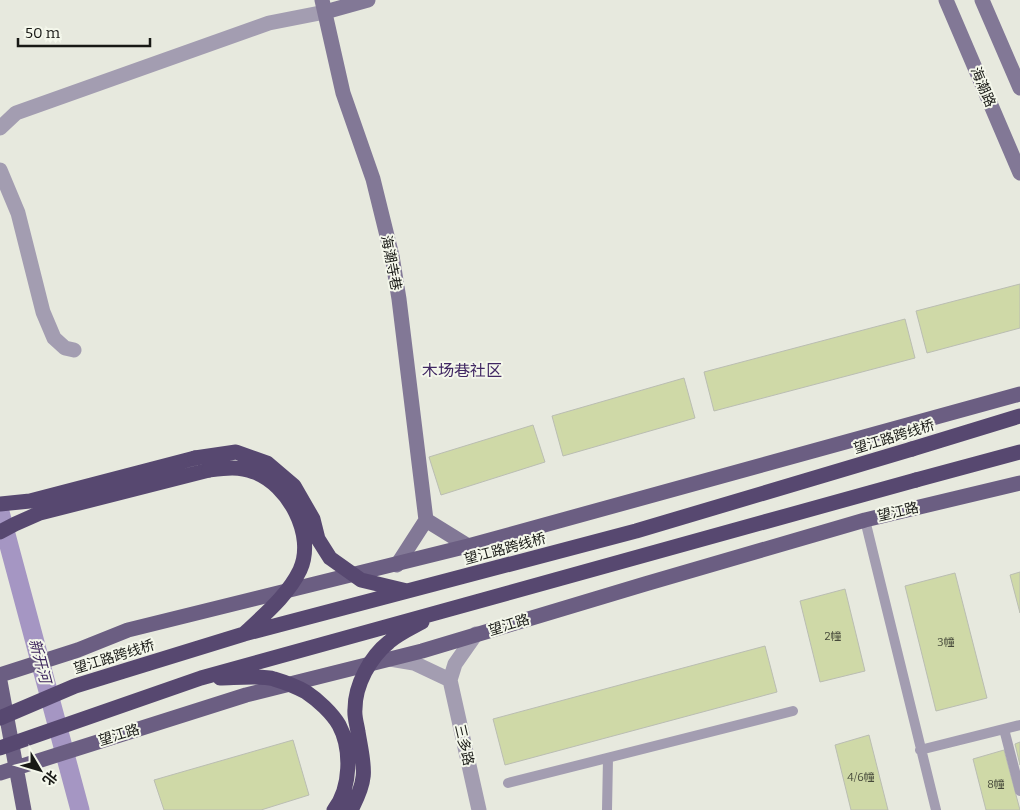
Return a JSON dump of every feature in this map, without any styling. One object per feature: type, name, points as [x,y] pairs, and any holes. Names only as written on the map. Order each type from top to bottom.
[{"type":"highway","name":"望江路跨线桥","points":[[0,718],[75,686],[244,634],[636,531],[1020,416]]},
{"type":"highway","points":[[0,504],[30,501],[195,458],[236,452],[267,463],[294,486],[313,519],[318,539],[330,558],[361,580],[408,592]]},
{"type":"highway","points":[[0,748],[201,678],[452,607],[1020,452]]},
{"type":"highway","points":[[0,532],[40,513],[209,470],[235,467],[255,472],[275,486],[290,501],[299,520],[305,545],[300,569],[281,598],[244,634]]},
{"type":"highway","points":[[350,810],[360,792],[364,774],[364,758],[354,710],[362,680],[377,652],[390,641],[452,607]]},
{"type":"highway","points":[[201,678],[272,678],[306,692],[325,708],[339,726],[348,760],[348,776],[344,793],[334,810]]},
{"type":"main road","points":[[0,675],[78,650],[128,630],[468,546],[1020,394]]},
{"type":"main road","name":"望江路","points":[[0,773],[17,766],[246,695],[390,659],[865,520],[1020,483]]},
{"type":"main road","points":[[0,681],[24,810]]},
{"type":"street","name":"海潮寺巷","points":[[315,0],[324,6],[344,93],[373,180],[392,256],[426,520]]},
{"type":"street","points":[[0,128],[16,113],[269,23],[324,6],[368,0]]},
{"type":"street","name":"海潮路","points":[[946,0],[1020,173]]},
{"type":"street","points":[[982,0],[1020,88]]},
{"type":"street","points":[[0,170],[18,213],[43,312],[54,338],[64,348],[74,350]]},
{"type":"street","points":[[397,564],[426,520],[468,546]]},
{"type":"street","points":[[390,659],[414,663],[450,680],[455,664],[476,634]]},
{"type":"street","name":"三多路","points":[[450,680],[479,810]]},
{"type":"lane","points":[[865,520],[936,810]]},
{"type":"lane","points":[[508,783],[793,711]]},
{"type":"lane","points":[[920,750],[1020,725]]},
{"type":"lane","points":[[1004,729],[1020,791]]},
{"type":"lane","points":[[607,810],[608,758]]},
{"type":"building","points":[[1020,284],[1020,328],[927,353],[916,311]]},
{"type":"building","points":[[905,319],[915,358],[714,411],[704,372]]},
{"type":"building","points":[[684,378],[695,418],[563,456],[552,416]]},
{"type":"building","points":[[533,425],[545,462],[441,495],[429,457]]},
{"type":"building","points":[[1020,572],[1020,613],[1010,575]]},
{"type":"building","points":[[955,573],[987,698],[936,711],[905,586]]},
{"type":"building","points":[[845,589],[865,671],[820,682],[800,601]]},
{"type":"building","points":[[765,646],[777,692],[505,765],[493,719]]},
{"type":"building","points":[[869,735],[888,810],[851,810],[835,745]]},
{"type":"building","points":[[293,740],[309,795],[261,810],[164,810],[154,780]]},
{"type":"building","points":[[1020,742],[1020,765],[1015,744]]},
{"type":"building","points":[[1004,750],[1020,810],[986,810],[973,759]]},
{"type":"waterway","name":"新开河","points":[[0,512],[80,810]]},
{"type":"district","name":"木场巷社区","points":[[462,370]]}]
